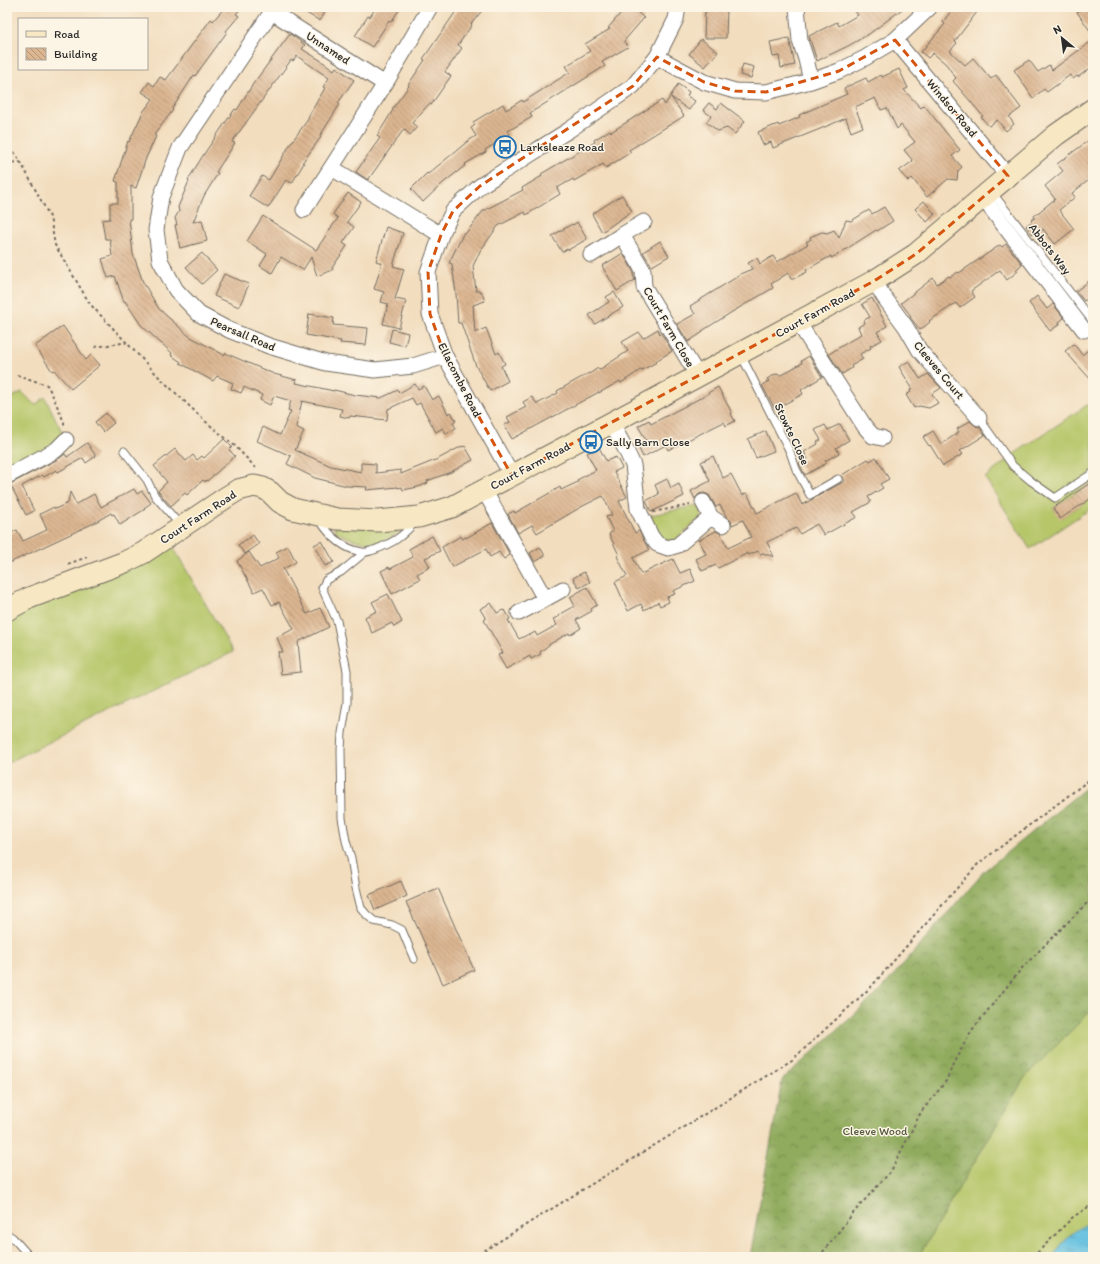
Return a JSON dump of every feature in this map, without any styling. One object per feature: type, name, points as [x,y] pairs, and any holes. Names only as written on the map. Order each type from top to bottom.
[{"type":"street","points":[[304,210],[385,84],[430,7]]},
{"type":"street","name":"Ellacombe Road","points":[[512,476],[445,356],[430,314],[428,272],[441,235],[453,211],[480,186],[569,130],[633,86],[657,57],[676,19],[678,7]]},
{"type":"street","points":[[797,7],[800,41],[811,81]]},
{"type":"street","points":[[657,57],[704,82],[736,91],[766,92],[811,81],[839,71],[895,40],[930,7]]},
{"type":"street","name":"Unnamed","points":[[273,9],[385,84]]},
{"type":"street","name":"Pearsall Road","points":[[273,9],[180,148],[160,197],[156,230],[160,260],[176,290],[199,314],[229,330],[269,346],[326,363],[375,370],[413,366],[445,356]]},
{"type":"street","name":"Windsor Road","points":[[895,40],[1008,176]]},
{"type":"street","name":"Court Farm Road","points":[[7,610],[29,598],[125,562],[143,553],[238,490],[246,487],[254,486],[263,488],[270,492],[280,502],[294,509],[337,519],[378,521],[419,517],[452,507],[874,281],[916,254],[1056,135],[1093,109]]},
{"type":"street","points":[[332,168],[441,235]]},
{"type":"street","points":[[987,194],[1084,330]]},
{"type":"street","points":[[591,254],[644,222]]},
{"type":"street","name":"Court Farm Close","points":[[622,235],[643,270],[644,287],[698,376]]},
{"type":"street","name":"Cleeves Court","points":[[874,281],[906,327],[920,351],[979,418]]},
{"type":"street","points":[[798,322],[864,427],[873,436],[882,438]]},
{"type":"street","points":[[611,423],[633,465],[638,509],[657,544],[668,548],[678,545],[710,516]]},
{"type":"street","points":[[7,476],[56,450],[66,440]]},
{"type":"street","points":[[484,490],[545,599]]},
{"type":"street","points":[[703,502],[710,516],[723,525]]},
{"type":"street","points":[[519,613],[563,589]]},
{"type":"lane","name":"Abbots Way","points":[[987,194],[1090,318],[1093,316]]},
{"type":"lane","name":"Stowte Close","points":[[740,353],[810,495],[838,479]]},
{"type":"lane","points":[[979,418],[1013,466],[1055,498],[1093,474]]},
{"type":"lane","points":[[124,451],[147,480],[155,496],[181,527]]},
{"type":"lane","points":[[315,514],[327,531],[344,546],[364,553]]},
{"type":"lane","points":[[414,959],[402,930],[392,925],[374,921],[367,915],[361,908],[356,888],[342,818],[341,750],[347,703],[347,671],[337,621],[322,588],[326,580],[341,572],[364,553],[389,544],[406,533],[419,517]]},
{"type":"lane","points":[[7,1234],[13,1238],[30,1257]]},
{"type":"path","points":[[7,142],[20,162],[50,217],[55,245],[90,304],[166,384],[205,421],[235,446],[257,468],[261,476],[263,488]]},
{"type":"path","points":[[7,163],[20,162]]},
{"type":"path","points":[[95,347],[128,343]]},
{"type":"path","points":[[17,375],[47,385],[64,422],[66,440]]},
{"type":"path","points":[[641,515],[703,502]]},
{"type":"path","points":[[474,1257],[792,1060],[871,987],[978,864],[1093,777]]},
{"type":"path","points":[[819,1257],[854,1212],[891,1171],[921,1112],[946,1081],[954,1062],[972,1030],[1022,968],[1093,897]]},
{"type":"path","points":[[1033,1257],[1073,1217],[1093,1204]]},
{"type":"highlighted area","points":[[895,40],[1008,176],[916,254],[874,281],[512,476],[445,356],[430,314],[428,272],[441,235],[453,211],[480,186],[633,86],[657,57],[704,82],[735,91],[766,92],[839,71]]},
{"type":"green space","points":[[22,392],[35,405],[45,397],[66,440],[7,480],[7,400]]},
{"type":"green space","points":[[1093,401],[1093,481],[1053,508],[1061,518],[1093,497],[1093,507],[1030,549],[985,478],[1014,454]]},
{"type":"green space","points":[[698,505],[702,514],[701,517],[675,541],[661,540],[647,516]]},
{"type":"green space","points":[[334,527],[399,527],[399,531],[386,540],[372,543],[357,541],[336,532]]},
{"type":"green space","points":[[167,536],[233,652],[7,763],[7,611]]},
{"type":"green space","name":"Cleeve Wood","points":[[1093,782],[1093,1009],[1025,1077],[918,1257],[750,1257],[782,1080],[879,992],[984,871]]},
{"type":"green space","points":[[1093,1009],[1093,1221],[1071,1236],[1053,1257],[918,1257],[1025,1077]]},
{"type":"water","points":[[1093,1221],[1093,1257],[1053,1257],[1070,1236],[1081,1227]]},
{"type":"building","points":[[225,7],[242,7],[236,14],[239,16],[226,31],[227,32],[195,76],[194,75],[172,109],[173,110],[154,135],[156,136],[146,158],[136,188],[131,186],[131,219],[129,219],[133,254],[143,282],[159,309],[189,336],[224,355],[225,353],[274,374],[297,380],[296,383],[355,395],[381,398],[398,390],[399,393],[415,384],[418,389],[424,386],[432,400],[439,396],[448,414],[451,412],[456,421],[453,423],[456,428],[446,434],[443,428],[436,432],[420,403],[416,405],[412,398],[388,409],[387,420],[350,416],[349,418],[340,416],[342,409],[302,401],[296,427],[304,431],[295,450],[331,466],[361,472],[361,463],[376,464],[376,473],[401,470],[401,474],[438,459],[462,446],[465,446],[473,460],[451,472],[427,481],[428,483],[403,490],[402,487],[398,487],[366,490],[367,487],[347,486],[315,478],[287,464],[291,456],[257,441],[263,427],[280,435],[291,411],[288,410],[291,401],[274,396],[270,405],[260,400],[262,395],[244,387],[241,393],[231,389],[233,383],[217,376],[213,381],[180,363],[181,362],[171,355],[172,353],[141,325],[125,301],[124,302],[115,276],[108,278],[102,259],[112,256],[110,239],[105,239],[102,220],[110,219],[110,203],[118,203],[118,182],[115,181],[128,141],[129,142],[143,112],[153,99],[142,92],[149,82],[154,86],[160,77],[166,80],[211,19],[213,21]]},
{"type":"building","points":[[296,7],[328,7],[320,21]]},
{"type":"building","points":[[376,7],[401,7],[391,22],[389,21],[372,47],[355,36],[368,16],[370,17]]},
{"type":"building","points":[[459,7],[485,7],[471,24],[472,25],[458,45],[462,48],[445,72],[451,76],[431,105],[429,104],[412,123],[417,127],[410,135],[404,129],[368,180],[356,172],[380,138],[377,136],[393,110],[392,109],[409,86],[408,85],[425,60],[423,59]]},
{"type":"building","points":[[626,7],[631,7],[644,18],[624,41],[628,47],[602,62],[605,66],[530,113],[532,117],[508,131],[510,135],[485,150],[486,152],[465,164],[466,165],[443,183],[423,202],[411,189],[427,173],[428,174],[476,136],[471,128],[475,125],[473,122],[503,104],[506,110],[522,100],[523,102],[570,72],[566,66],[590,51],[585,44],[610,29],[608,28]]},
{"type":"building","points":[[706,7],[727,7],[726,38],[704,38]]},
{"type":"building","points":[[852,7],[905,7],[869,34],[817,61],[809,36],[837,22],[839,26],[858,15]]},
{"type":"building","points":[[954,7],[970,7],[977,12],[955,41],[957,43],[950,51],[965,65],[973,58],[991,79],[996,75],[1021,108],[1009,117],[1014,124],[1006,131],[997,120],[989,126],[981,117],[983,116],[953,81],[956,78],[946,64],[933,53],[928,58],[921,52],[945,24],[943,22]]},
{"type":"building","points":[[1085,7],[1093,7],[1093,35],[1077,12]]},
{"type":"building","points":[[290,34],[305,45],[302,49],[334,70],[336,67],[354,80],[338,103],[340,104],[320,136],[321,137],[302,163],[304,163],[292,183],[286,180],[268,208],[249,196],[262,176],[269,180],[291,143],[309,118],[308,117],[325,88],[323,87],[329,78],[297,56],[293,61],[291,60],[232,142],[235,143],[216,172],[218,173],[204,196],[193,222],[202,220],[207,241],[180,248],[175,218],[179,211],[178,207],[189,181],[188,180],[223,126],[235,109],[237,110],[253,84]]},
{"type":"building","points":[[789,38],[795,65],[781,68],[779,56],[773,57],[770,42]]},
{"type":"building","points":[[701,39],[718,52],[705,67],[689,54]]},
{"type":"building","points":[[1093,40],[1093,66],[1073,79],[1070,75],[1047,92],[1044,89],[1033,98],[1014,70],[1029,60],[1038,72],[1049,65],[1052,70]]},
{"type":"building","points":[[743,64],[754,67],[751,78],[740,75]]},
{"type":"building","points":[[899,69],[908,88],[904,90],[921,108],[924,105],[960,150],[952,156],[962,167],[958,171],[957,180],[948,179],[927,197],[912,178],[908,181],[899,171],[913,161],[904,150],[915,142],[901,125],[897,129],[887,108],[881,110],[875,98],[855,107],[863,127],[851,132],[846,118],[773,148],[771,142],[763,145],[758,132],[778,124],[779,126],[800,117],[799,115],[847,94],[844,88],[866,78],[868,82],[881,75],[882,77]]},
{"type":"building","points":[[678,84],[689,92],[687,96],[695,101],[689,110],[671,97],[684,116],[629,150],[631,152],[606,168],[603,164],[574,181],[573,179],[557,188],[560,194],[526,215],[525,212],[498,226],[480,251],[473,266],[476,291],[481,291],[485,301],[473,305],[475,333],[486,328],[496,354],[499,352],[505,364],[501,366],[508,381],[490,391],[476,366],[461,323],[458,323],[452,264],[449,263],[464,232],[466,233],[483,211],[523,190],[522,188],[542,176],[541,174],[595,142],[594,140],[610,130],[611,132],[662,100],[665,105]]},
{"type":"building","points":[[709,103],[717,109],[721,103],[745,121],[735,134],[727,128],[718,131],[706,122],[711,116],[703,110]]},
{"type":"building","points":[[1093,137],[1093,177],[1072,193],[1075,197],[1059,210],[1074,229],[1055,244],[1043,229],[1040,231],[1039,229],[1032,234],[1026,226],[1035,218],[1034,216],[1055,199],[1045,186],[1063,171],[1057,164]]},
{"type":"building","points":[[348,193],[361,202],[347,222],[354,227],[343,243],[347,246],[332,268],[333,270],[317,276],[311,257],[303,270],[281,257],[272,273],[260,266],[267,254],[247,241],[263,216],[316,250],[338,218],[333,214]]},
{"type":"building","points":[[622,195],[632,211],[602,232],[592,214]]},
{"type":"building","points":[[924,201],[935,214],[927,222],[915,209]]},
{"type":"building","points":[[884,207],[893,221],[837,255],[831,258],[831,256],[806,270],[807,272],[793,279],[791,279],[788,273],[771,284],[773,288],[702,331],[703,332],[688,342],[677,324],[695,314],[690,306],[740,274],[752,269],[748,263],[757,258],[760,264],[773,256],[777,262],[808,244],[806,242],[811,239],[810,237],[822,232],[827,233],[834,230],[839,238],[846,220],[851,221],[869,210],[872,214]]},
{"type":"building","points":[[577,222],[587,239],[562,252],[552,236]]},
{"type":"building","points":[[386,227],[403,233],[393,266],[404,269],[395,299],[406,301],[399,328],[383,324],[388,304],[381,302],[384,292],[374,289],[382,263],[376,261]]},
{"type":"building","points":[[660,241],[669,256],[652,266],[643,252]]},
{"type":"building","points":[[1006,244],[1022,264],[1016,270],[1018,271],[1007,280],[1000,270],[971,291],[975,297],[960,308],[956,303],[929,321],[930,322],[920,330],[901,303],[933,278],[937,284],[949,276],[950,277],[958,272],[959,273],[1000,245],[1002,247]]},
{"type":"building","points":[[202,253],[217,270],[202,284],[186,267]]},
{"type":"building","points":[[623,253],[634,273],[633,275],[635,280],[617,291],[602,266]]},
{"type":"building","points":[[224,274],[249,284],[239,307],[214,296]]},
{"type":"building","points":[[1093,278],[1093,295],[1084,301],[1076,291]]},
{"type":"building","points":[[614,292],[623,307],[595,324],[589,315],[609,302],[606,297]]},
{"type":"building","points":[[1037,296],[1047,309],[1053,304],[1064,318],[1059,322],[1060,324],[1050,331],[1029,303]]},
{"type":"building","points":[[872,298],[887,326],[877,332],[882,340],[870,346],[871,348],[860,354],[863,359],[851,366],[852,368],[842,374],[829,354],[861,334],[858,327],[865,323],[864,320],[870,317],[862,304]]},
{"type":"building","points":[[309,314],[334,318],[333,325],[368,328],[366,345],[340,343],[341,341],[306,335]]},
{"type":"building","points":[[63,326],[86,360],[91,355],[100,365],[71,389],[54,370],[52,371],[35,346]]},
{"type":"building","points":[[392,329],[408,333],[405,346],[389,342]]},
{"type":"building","points":[[658,329],[672,351],[656,361],[657,362],[642,369],[621,383],[620,381],[512,439],[504,425],[510,422],[507,417],[526,407],[523,402],[532,397],[537,404],[558,393],[557,391],[598,368],[599,370],[628,351],[622,342],[639,332],[643,338]]},
{"type":"building","points":[[1074,344],[1082,355],[1093,346],[1093,382],[1065,351]]},
{"type":"building","points":[[809,356],[822,377],[801,390],[803,394],[775,409],[762,385],[769,381],[767,379],[776,374],[781,375],[802,363],[801,361]]},
{"type":"building","points":[[909,361],[920,379],[928,374],[941,388],[932,394],[938,403],[929,408],[919,406],[914,408],[906,395],[911,392],[910,390],[912,388],[899,367]]},
{"type":"building","points":[[718,387],[735,421],[726,426],[724,422],[668,450],[666,445],[643,457],[637,445],[646,440],[638,426],[649,420],[651,424],[708,394]]},
{"type":"building","points":[[106,413],[114,423],[103,432],[95,422]]},
{"type":"building","points":[[970,421],[979,427],[985,435],[960,451],[963,454],[943,466],[930,445],[929,446],[923,437],[933,431],[941,444],[959,432],[957,429]]},
{"type":"building","points":[[840,424],[849,440],[836,448],[839,453],[825,461],[827,463],[805,475],[799,463],[808,459],[804,452],[818,444],[817,442],[821,440],[815,430],[825,425],[828,430]]},
{"type":"building","points":[[766,431],[774,451],[756,458],[748,439]]},
{"type":"building","points":[[224,439],[232,447],[229,450],[235,456],[207,481],[206,480],[205,482],[203,480],[187,495],[185,493],[171,506],[158,491],[167,482],[154,466],[175,449],[186,461],[193,455],[197,460],[202,456],[204,458]]},
{"type":"building","points":[[87,443],[96,456],[86,463],[83,458],[58,472],[56,470],[44,477],[42,475],[22,486],[34,511],[26,515],[10,484],[65,454],[67,457]]},
{"type":"building","points":[[599,447],[606,461],[616,457],[622,468],[614,472],[627,497],[619,501],[635,533],[639,531],[649,550],[633,558],[641,574],[673,559],[680,573],[690,569],[695,581],[673,591],[675,594],[667,597],[669,602],[660,606],[658,602],[644,610],[641,604],[628,611],[615,582],[627,576],[617,556],[619,555],[609,534],[613,531],[606,517],[612,515],[603,496],[537,533],[532,525],[518,533],[508,514],[514,511],[515,513],[560,487],[561,490],[578,482],[577,480],[596,470],[587,453]]},
{"type":"building","points":[[713,456],[723,478],[731,474],[742,495],[747,493],[757,513],[796,493],[802,505],[845,481],[842,475],[868,459],[870,461],[876,457],[889,479],[880,484],[883,488],[868,497],[871,502],[853,512],[857,517],[824,535],[817,524],[800,534],[796,528],[767,542],[774,557],[763,553],[760,554],[758,551],[749,555],[748,553],[718,568],[716,565],[702,571],[696,559],[706,554],[699,540],[716,531],[720,533],[728,548],[751,537],[743,520],[732,525],[731,521],[726,516],[720,505],[716,507],[709,495],[704,493],[699,494],[695,499],[691,491],[710,481],[701,462]]},
{"type":"building","points":[[667,479],[671,488],[679,484],[684,496],[651,512],[646,501],[659,494],[655,485]]},
{"type":"building","points":[[1093,481],[1093,497],[1060,519],[1053,508]]},
{"type":"building","points":[[134,489],[137,494],[142,491],[151,503],[144,508],[145,509],[120,525],[114,514],[112,515],[111,513],[94,523],[7,564],[7,535],[17,530],[23,541],[47,530],[40,514],[54,507],[55,509],[68,503],[70,492],[76,504],[94,494],[101,507]]},
{"type":"building","points":[[492,523],[510,555],[504,559],[499,552],[490,557],[486,549],[452,567],[442,547],[461,536],[462,539],[466,538]]},
{"type":"building","points":[[253,535],[259,544],[245,554],[238,545]]},
{"type":"building","points":[[432,536],[440,551],[425,558],[430,567],[417,574],[420,579],[392,594],[381,571],[389,567],[390,569],[413,557],[409,549]]},
{"type":"building","points":[[322,541],[334,562],[325,566],[314,545]]},
{"type":"building","points":[[288,546],[296,562],[283,569],[307,614],[320,608],[329,627],[298,642],[301,672],[281,674],[278,652],[283,652],[277,637],[294,629],[279,602],[272,605],[263,588],[254,592],[237,561],[249,552],[260,568],[279,558],[276,552]]},
{"type":"building","points":[[540,547],[545,556],[535,562],[530,553]]},
{"type":"building","points":[[584,572],[590,582],[579,588],[573,578]]},
{"type":"building","points":[[587,587],[597,605],[591,609],[592,611],[576,620],[581,628],[550,644],[540,652],[541,654],[531,659],[530,656],[506,669],[498,655],[503,653],[484,620],[486,619],[480,609],[491,603],[497,613],[505,610],[510,619],[508,620],[519,639],[535,632],[537,636],[557,625],[553,619],[575,606],[570,597]]},
{"type":"building","points":[[388,594],[402,622],[394,627],[392,623],[372,633],[365,617],[377,611],[372,602]]},
{"type":"building","points":[[401,881],[407,896],[375,910],[369,895]]},
{"type":"building","points":[[438,888],[474,970],[443,984],[406,902]]},
{"type":"place","name":"Larksleaze Road","points":[[505,147]]},
{"type":"place","name":"Sally Barn Close","points":[[591,442]]}]
